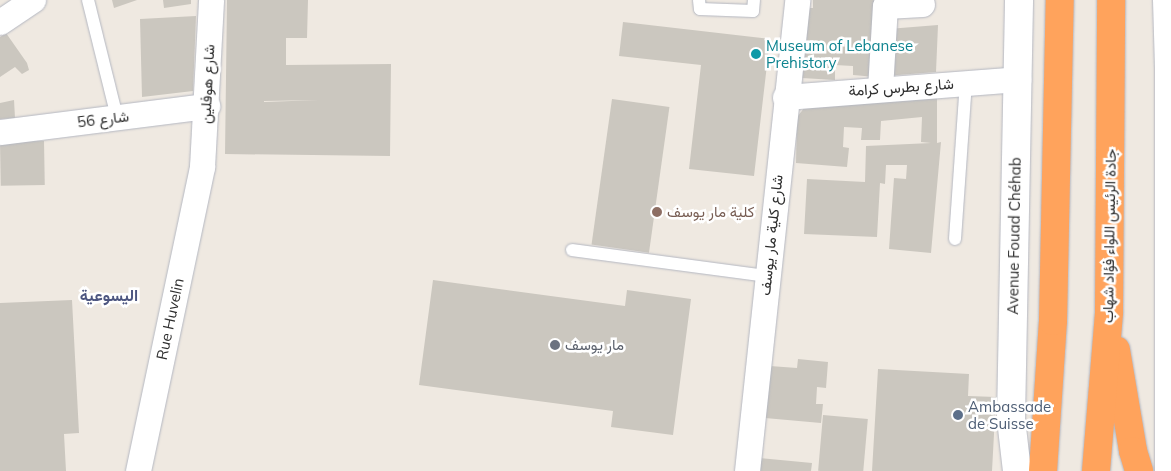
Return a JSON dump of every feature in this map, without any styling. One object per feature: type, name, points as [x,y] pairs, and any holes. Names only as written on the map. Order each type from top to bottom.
[{"type":"highway","points":[[1043,471],[1053,321],[1060,0]]},
{"type":"highway","name":"جادة الرئيس اللواء فؤاد شهاب","points":[[1096,471],[1109,312],[1111,0]]},
{"type":"highway","points":[[1109,312],[1133,452],[1139,471]]},
{"type":"street","points":[[0,22],[33,0]]},
{"type":"street","name":"شارع هوفلين","points":[[202,167],[207,106],[211,0]]},
{"type":"street","name":"شارع كلية مار يوسف","points":[[747,471],[785,97],[797,0]]},
{"type":"street","name":"Avenue Fouad Chéhab","points":[[1017,471],[1012,400],[1019,0]]},
{"type":"street","points":[[1167,0],[1170,67],[1169,471]]},
{"type":"street","points":[[880,89],[886,6],[922,4]]},
{"type":"street","name":"شارع بطرس كرامة","points":[[785,97],[1018,79]]},
{"type":"street","name":"شارع 56","points":[[0,132],[207,106]]},
{"type":"street","name":"Rue Huvelin","points":[[138,471],[202,167]]},
{"type":"lane","points":[[88,0],[117,117]]},
{"type":"lane","points":[[699,0],[700,9],[753,11],[754,0]]},
{"type":"lane","points":[[955,239],[966,82]]},
{"type":"lane","points":[[572,250],[767,276]]},
{"type":"building","points":[[112,0],[137,0],[114,8]]},
{"type":"building","points":[[163,0],[191,0],[191,4],[164,8]]},
{"type":"building","points":[[227,0],[308,0],[307,38],[286,38],[286,65],[391,64],[390,156],[225,154]],"holes":[[[319,100],[264,102],[264,101]]]},
{"type":"building","points":[[813,0],[880,0],[876,77],[853,75],[853,66],[835,65],[835,80],[802,78],[806,8],[813,8]]},
{"type":"building","points":[[196,16],[193,91],[142,97],[140,19]]},
{"type":"building","points":[[623,22],[770,39],[754,176],[689,169],[701,65],[619,56]]},
{"type":"building","points":[[938,25],[936,72],[885,76],[888,29]]},
{"type":"building","points":[[6,33],[27,63],[29,70],[22,74],[15,67],[0,77],[0,37]]},
{"type":"building","points":[[937,98],[937,143],[941,142],[931,253],[889,249],[894,178],[906,179],[907,165],[886,165],[885,184],[880,183],[877,237],[804,234],[807,179],[865,182],[866,146],[931,143],[921,142],[922,117],[881,121],[880,140],[861,140],[862,128],[844,127],[843,147],[849,148],[847,167],[796,163],[797,117],[805,107],[863,99]]},
{"type":"building","points":[[612,99],[669,107],[649,253],[592,245]]},
{"type":"building","points":[[14,100],[15,118],[0,119],[0,103]]},
{"type":"building","points":[[44,141],[45,185],[1,186],[0,142]]},
{"type":"building","name":"مار يوسف","points":[[433,280],[625,306],[627,290],[691,299],[673,435],[611,427],[613,411],[419,385]]},
{"type":"building","points":[[72,300],[79,433],[64,434],[66,471],[0,471],[0,303]]},
{"type":"building","points":[[798,359],[828,362],[826,388],[817,387],[816,404],[823,404],[821,423],[765,418],[770,366],[797,368]]},
{"type":"building","points":[[878,369],[969,374],[968,396],[996,397],[992,471],[872,471]]},
{"type":"building","points":[[823,415],[868,419],[863,471],[818,471]]},
{"type":"building","points":[[760,458],[812,463],[811,471],[759,471]]},
{"type":"place","name":"Museum of Lebanese Prehistory","points":[[756,54]]},
{"type":"place","name":"كلية مار يوسف","points":[[657,212]]},
{"type":"place","name":"مار يوسف","points":[[555,345]]},
{"type":"place","name":"Ambassade de Suisse","points":[[958,415]]},
{"type":"district","name":"اليسوعية","points":[[109,295]]}]
